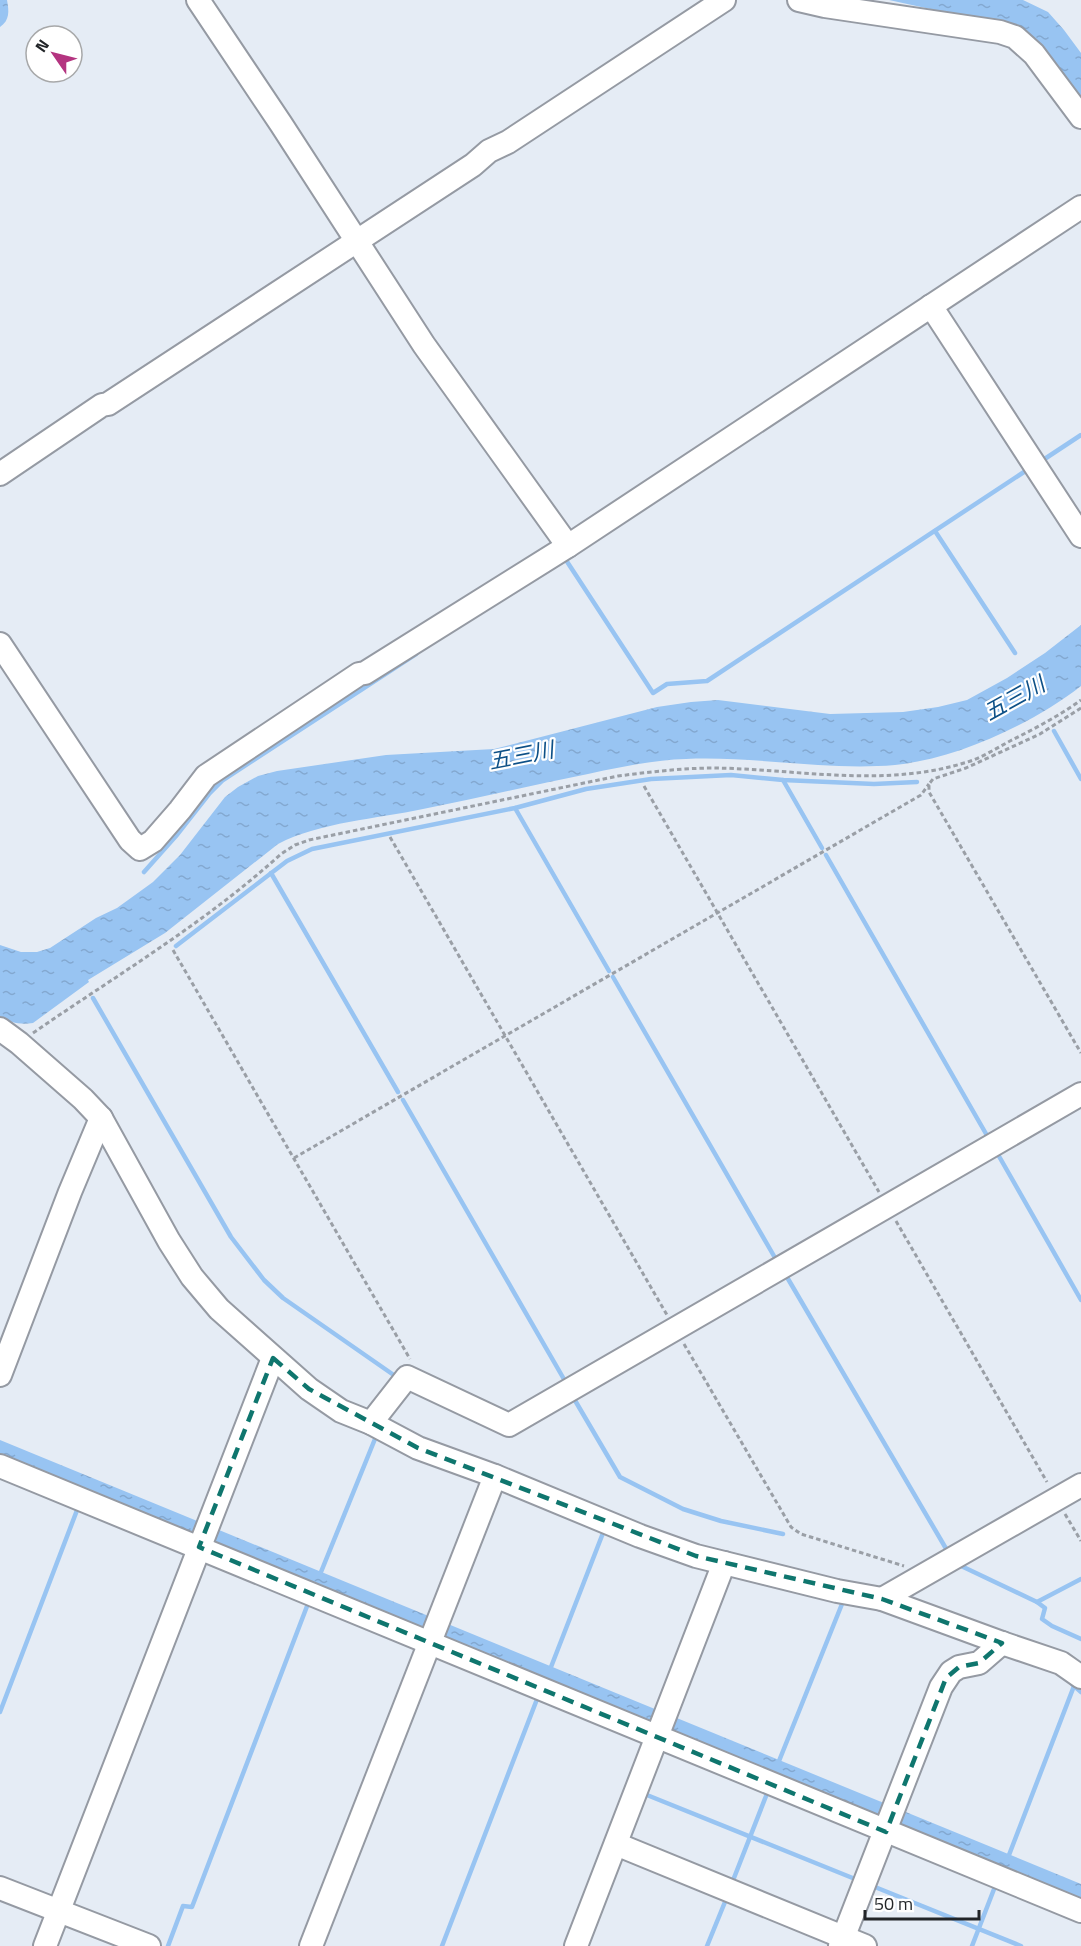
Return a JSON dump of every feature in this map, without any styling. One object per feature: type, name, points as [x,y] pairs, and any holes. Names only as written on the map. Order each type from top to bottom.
[{"type":"street","points":[[198,0],[424,345],[568,546]]},
{"type":"street","points":[[0,474],[102,405],[108,404],[473,165],[489,151],[508,142],[724,0]]},
{"type":"street","points":[[800,0],[825,6],[1000,32],[1015,37],[1034,54],[1081,117]]},
{"type":"street","points":[[0,644],[130,840],[140,849],[153,841],[206,776],[359,674],[365,673],[568,546],[1081,207]]},
{"type":"street","points":[[931,306],[1081,536]]},
{"type":"street","points":[[0,1029],[83,1099],[101,1118],[169,1241],[192,1276],[219,1309],[309,1389],[341,1411],[371,1423],[418,1448],[495,1476],[640,1536],[696,1556],[837,1591],[882,1599],[1061,1663],[1081,1677]]},
{"type":"street","points":[[371,1423],[407,1377],[509,1425],[1081,1095]]},
{"type":"street","points":[[0,1375],[101,1118]]},
{"type":"street","points":[[45,1946],[273,1358]]},
{"type":"street","points":[[0,1466],[1081,1911]]},
{"type":"street","points":[[311,1946],[495,1476]]},
{"type":"street","points":[[882,1599],[1081,1485]]},
{"type":"street","points":[[576,1946],[724,1563]]},
{"type":"street","points":[[842,1942],[941,1687],[946,1678],[959,1667],[979,1663],[1002,1643]]},
{"type":"street","points":[[616,1844],[842,1942],[865,1946]]},
{"type":"street","points":[[0,1888],[149,1946]]},
{"type":"path","points":[[19,1043],[90,993],[170,943],[281,854],[309,840],[618,776],[665,770],[715,768],[819,776],[869,776],[929,772],[966,763],[1036,728],[1081,700]]},
{"type":"path","points":[[294,1158],[921,795],[933,778],[966,768],[1040,735],[1081,708]]},
{"type":"path","points":[[929,784],[929,792],[1081,1053]]},
{"type":"path","points":[[644,786],[1081,1541]]},
{"type":"path","points":[[390,837],[791,1527],[801,1534],[901,1564],[924,1576]]},
{"type":"path","points":[[173,950],[414,1366],[407,1377]]},
{"type":"highlighted area","points":[[273,1358],[309,1389],[418,1448],[696,1556],[882,1599],[1002,1643],[979,1663],[959,1667],[946,1678],[886,1832],[199,1547]]},
{"type":"water","points":[[0,0],[7,0],[8,12],[6,21],[0,27]]},
{"type":"water","points":[[889,0],[1023,0],[1048,12],[1081,53],[1081,104],[999,24]]},
{"type":"water","name":"五三川","points":[[1081,625],[1081,686],[1040,714],[993,738],[943,755],[895,765],[843,766],[712,759],[649,762],[312,831],[278,844],[165,933],[88,980],[89,982],[33,1023],[16,1023],[0,1016],[0,945],[21,952],[37,952],[50,948],[96,918],[117,908],[153,882],[180,855],[225,797],[258,776],[277,771],[386,755],[494,749],[657,707],[691,702],[718,700],[830,714],[903,712],[938,707],[967,700],[1007,678],[1045,653]]},
{"type":"water","points":[[0,1440],[1081,1884],[1081,1908],[0,1461]]},
{"type":"waterway","points":[[1040,462],[1081,435]]},
{"type":"waterway","points":[[564,557],[653,693],[667,684],[707,681],[1030,468]]},
{"type":"waterway","points":[[935,531],[1015,653]]},
{"type":"waterway","points":[[144,872],[223,780],[416,654]]},
{"type":"waterway","points":[[1054,731],[1081,779]]},
{"type":"waterway","points":[[176,946],[287,861],[312,849],[515,808],[586,789],[651,779],[731,775],[874,784],[917,782]]},
{"type":"waterway","points":[[783,780],[822,848]]},
{"type":"waterway","points":[[515,808],[609,971]]},
{"type":"waterway","points":[[826,855],[989,1139]]},
{"type":"waterway","points":[[271,873],[398,1092]]},
{"type":"waterway","points":[[613,977],[778,1263]]},
{"type":"waterway","points":[[93,998],[231,1237],[264,1280],[283,1298],[398,1378]]},
{"type":"waterway","points":[[403,1100],[565,1381]]},
{"type":"waterway","points":[[996,1151],[1081,1300]]},
{"type":"waterway","points":[[784,1272],[948,1552]]},
{"type":"waterway","points":[[573,1397],[620,1477],[683,1509],[721,1521],[783,1534]]},
{"type":"waterway","points":[[321,1572],[377,1434]]},
{"type":"waterway","points":[[0,1712],[79,1505]]},
{"type":"waterway","points":[[551,1667],[603,1533]]},
{"type":"waterway","points":[[957,1564],[1037,1602],[1045,1608],[1042,1619],[1081,1639]]},
{"type":"waterway","points":[[1037,1602],[1081,1579]]},
{"type":"waterway","points":[[779,1761],[844,1599]]},
{"type":"waterway","points":[[168,1946],[183,1906],[192,1907],[309,1601]]},
{"type":"waterway","points":[[1009,1855],[1074,1686],[1078,1683]]},
{"type":"waterway","points":[[1072,1684],[1081,1692]]},
{"type":"waterway","points":[[442,1946],[539,1694]]},
{"type":"waterway","points":[[732,1883],[768,1791]]},
{"type":"waterway","points":[[642,1793],[860,1881]]},
{"type":"waterway","points":[[972,1946],[996,1884]]},
{"type":"waterway","points":[[870,1885],[1021,1946]]},
{"type":"waterway","points":[[707,1946],[727,1897]]}]
